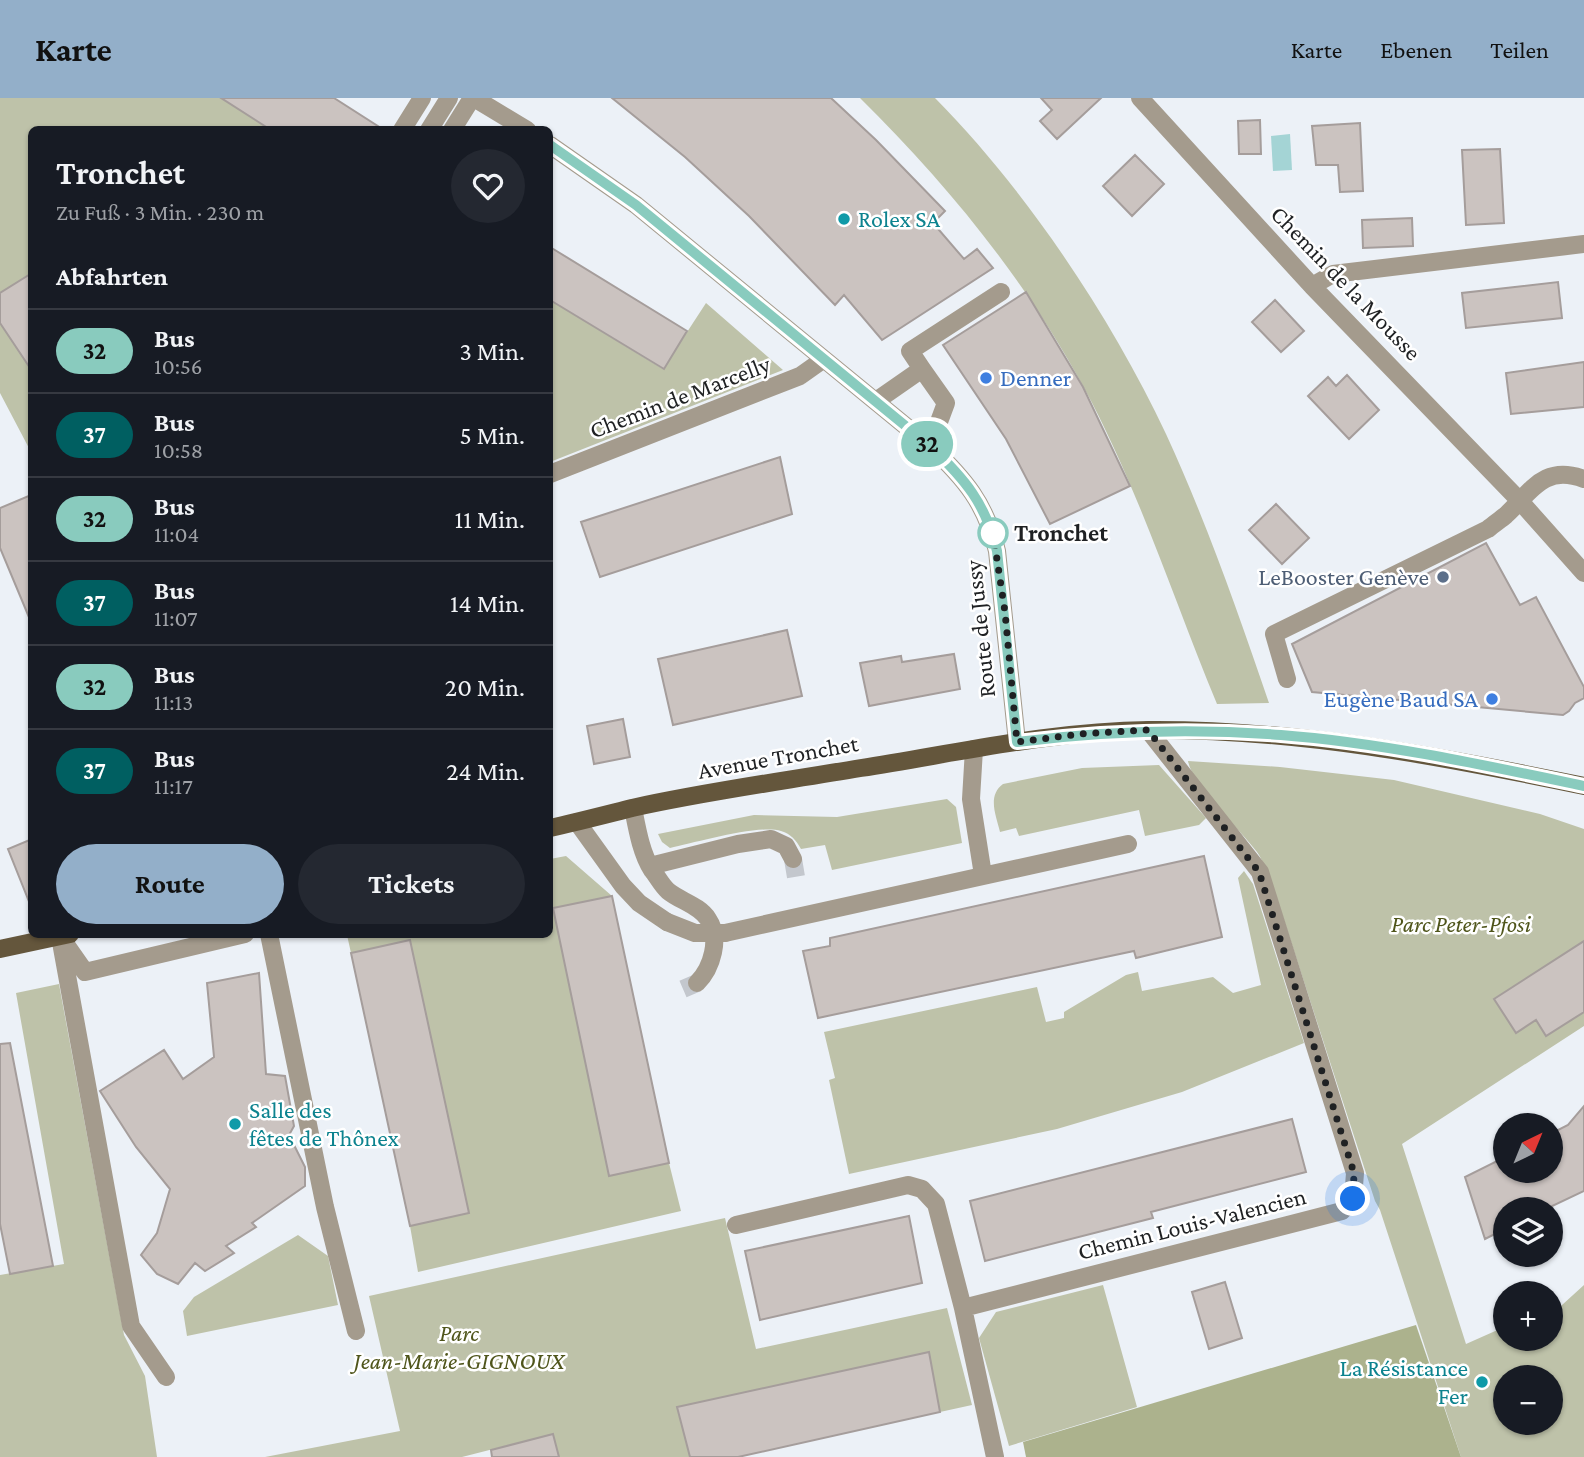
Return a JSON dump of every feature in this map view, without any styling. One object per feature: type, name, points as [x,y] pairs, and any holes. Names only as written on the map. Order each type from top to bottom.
[{"type":"main road","points":[[1017,742],[1081,734],[1148,730],[1285,735],[1396,750],[1584,786]]},
{"type":"main road","name":"Avenue Tronchet","points":[[553,827],[633,808],[792,778],[1017,742]]},
{"type":"main road","points":[[0,949],[55,938]]},
{"type":"street","points":[[404,126],[422,98]]},
{"type":"street","points":[[432,126],[449,98]]},
{"type":"street","points":[[455,126],[473,98],[520,126]]},
{"type":"street","name":"Chemin de la Mousse","points":[[1140,98],[1312,286],[1578,558],[1584,573]]},
{"type":"street","name":"Route de Jussy","points":[[553,147],[636,205],[876,401],[957,471],[978,498],[993,533],[1005,612],[1017,742]]},
{"type":"street","points":[[1312,286],[1332,274],[1584,244]]},
{"type":"street","points":[[930,446],[946,403],[910,351],[1001,292]]},
{"type":"street","name":"Chemin de Marcelly","points":[[553,473],[766,390],[802,382],[824,359]]},
{"type":"street","points":[[876,401],[922,369]]},
{"type":"street","points":[[1287,679],[1274,634],[1488,529],[1505,516],[1537,482],[1562,474],[1584,479]]},
{"type":"street","name":"Chemin Louis-Valencien","points":[[963,1308],[1342,1211],[1353,1199],[1354,1173],[1259,872],[1148,730]]},
{"type":"street","points":[[974,749],[971,799],[983,875]]},
{"type":"street","points":[[633,808],[650,866],[667,891],[696,907],[708,919],[713,937],[713,958],[704,976],[697,983]]},
{"type":"street","points":[[577,822],[639,903],[667,922],[695,933],[725,933],[1128,844]]},
{"type":"street","points":[[650,866],[771,838],[786,846],[793,859]]},
{"type":"street","points":[[65,938],[131,1326],[166,1377]]},
{"type":"street","points":[[66,938],[85,972],[228,938]]},
{"type":"street","points":[[270,938],[325,1207],[356,1332]]},
{"type":"street","points":[[736,1225],[908,1185],[922,1189],[936,1204],[963,1308],[995,1457]]},
{"type":"green space","points":[[0,98],[221,98],[266,126],[28,126],[28,446],[0,393]]},
{"type":"green space","points":[[860,98],[935,98],[1002,173],[1064,257],[1120,345],[1166,434],[1208,533],[1269,703],[1217,704],[1121,463],[1060,346],[1009,270],[953,198]]},
{"type":"green space","points":[[553,302],[663,369],[706,303],[783,370],[553,461]]},
{"type":"green space","name":"Parc Peter-Pfosi","points":[[1188,761],[1280,767],[1394,780],[1540,814],[1584,829],[1584,1026],[1402,1144],[1466,1344],[1493,1332],[1493,1351],[1563,1351],[1563,1304],[1584,1285],[1584,1457],[1461,1457],[1273,886],[1257,852],[1198,782]]},
{"type":"green space","points":[[1159,765],[1206,818],[1199,825],[1145,836],[1139,810],[1019,836],[1016,828],[1000,832],[994,800],[1003,784],[1082,768]]},
{"type":"green space","points":[[947,799],[956,807],[962,843],[832,870],[825,845],[801,849],[793,838],[781,831],[743,832],[670,848],[662,842],[658,834],[754,815],[837,817]]},
{"type":"green space","points":[[566,856],[612,896],[554,908],[610,1175],[669,1163],[681,1211],[418,1272],[410,1226],[469,1213],[410,941],[351,953],[348,938],[553,938],[553,858]]},
{"type":"green space","points":[[1244,871],[1253,884],[1304,1043],[1182,1092],[1057,1129],[849,1174],[829,1080],[835,1078],[824,1032],[1037,987],[1046,1022],[1064,1018],[1064,1012],[1126,975],[1138,972],[1142,991],[1213,977],[1233,993],[1261,985],[1238,878]]},
{"type":"green space","points":[[59,984],[124,1335],[145,1376],[157,1457],[0,1457],[0,1275],[64,1264],[16,993]]},
{"type":"green space","name":"Parc Jean-Marie-GIGNOUX","points":[[725,1218],[756,1349],[947,1308],[972,1405],[940,1412],[677,1407],[690,1457],[559,1457],[553,1434],[462,1457],[265,1457],[400,1431],[369,1296]]},
{"type":"green space","points":[[298,1235],[328,1256],[338,1305],[187,1336],[183,1311],[194,1297]]},
{"type":"green space","points":[[1103,1285],[1137,1407],[1009,1446],[979,1338],[996,1312]]},
{"type":"green space","points":[[1416,1325],[1461,1457],[1026,1457],[1023,1442]]},
{"type":"water","points":[[1290,134],[1292,170],[1273,171],[1271,136]]},
{"type":"building","points":[[221,98],[334,98],[378,126],[265,126]]},
{"type":"building","name":"Rolex SA","points":[[612,98],[831,98],[945,211],[933,223],[964,259],[977,249],[993,268],[882,340],[844,295],[835,305],[749,216],[685,157]]},
{"type":"building","points":[[1041,98],[1101,98],[1057,139],[1040,121],[1052,110]]},
{"type":"building","points":[[1260,120],[1261,154],[1239,154],[1238,121]]},
{"type":"building","points":[[1360,123],[1363,191],[1340,192],[1338,165],[1316,165],[1312,126]]},
{"type":"building","points":[[1500,149],[1504,223],[1466,225],[1462,150]]},
{"type":"building","points":[[1135,155],[1164,184],[1132,216],[1103,186]]},
{"type":"building","points":[[1412,218],[1413,246],[1363,248],[1362,220]]},
{"type":"building","points":[[553,249],[687,331],[664,369],[553,302]]},
{"type":"building","points":[[28,276],[28,365],[0,323],[0,293]]},
{"type":"building","points":[[1558,282],[1562,318],[1466,328],[1462,293]]},
{"type":"building","points":[[1026,292],[1083,387],[1130,486],[1050,524],[1006,439],[943,345]]},
{"type":"building","points":[[1275,300],[1304,331],[1281,352],[1252,322]]},
{"type":"building","points":[[1584,362],[1584,407],[1511,414],[1506,373]]},
{"type":"building","points":[[1347,375],[1379,410],[1349,439],[1308,396],[1328,377],[1336,386]]},
{"type":"building","points":[[780,457],[792,514],[600,577],[581,522]]},
{"type":"building","points":[[28,496],[28,615],[0,548],[0,508]]},
{"type":"building","points":[[1276,504],[1309,538],[1282,564],[1249,530]]},
{"type":"building","points":[[1486,543],[1520,605],[1536,597],[1584,687],[1584,698],[1575,703],[1569,711],[1563,715],[1312,692],[1292,644]]},
{"type":"building","points":[[787,630],[802,696],[673,725],[658,659]]},
{"type":"building","points":[[954,654],[960,689],[869,706],[860,663],[901,656],[902,662]]},
{"type":"building","points":[[623,719],[630,757],[594,764],[587,726]]},
{"type":"building","points":[[28,841],[28,899],[8,849]]},
{"type":"building","points":[[1204,856],[1222,937],[1136,958],[1134,951],[818,1018],[803,951],[830,946],[830,938]]},
{"type":"building","points":[[612,896],[669,1163],[609,1176],[553,908]]},
{"type":"building","points":[[410,940],[469,1213],[410,1226],[351,953]]},
{"type":"building","points":[[1584,941],[1584,1012],[1546,1036],[1536,1020],[1516,1033],[1494,999]]},
{"type":"building","points":[[259,973],[266,1074],[285,1076],[294,1126],[289,1135],[305,1167],[305,1186],[252,1223],[256,1227],[226,1246],[234,1253],[205,1271],[195,1263],[178,1284],[157,1274],[141,1255],[157,1233],[170,1189],[136,1147],[100,1091],[164,1050],[183,1079],[214,1057],[207,983]]},
{"type":"building","points":[[10,1043],[53,1266],[10,1274],[0,1224],[0,1044]]},
{"type":"building","points":[[1584,1106],[1584,1191],[1563,1201],[1563,1197],[1493,1197],[1493,1235],[1485,1239],[1465,1177],[1493,1163],[1493,1183],[1563,1183],[1563,1128]]},
{"type":"building","points":[[1292,1119],[1306,1172],[1151,1212],[1153,1218],[985,1261],[970,1201]]},
{"type":"building","points":[[909,1216],[922,1283],[760,1320],[745,1251]]},
{"type":"building","points":[[1225,1282],[1242,1338],[1209,1349],[1192,1292]]},
{"type":"building","points":[[929,1352],[940,1412],[738,1457],[690,1457],[677,1407]]},
{"type":"building","points":[[553,1434],[559,1457],[492,1457],[491,1450]]},
{"type":"tunnel","points":[[793,859],[797,883]]},
{"type":"tunnel","points":[[683,989],[697,983]]},
{"type":"bus line","name":"32","points":[[553,147],[636,205],[680,240],[957,471],[978,498],[993,533],[997,551],[1017,742],[1081,734],[1148,730],[1285,735],[1396,750],[1584,786]]},
{"type":"place","name":"Rolex SA","points":[[844,219]]},
{"type":"place","name":"Denner","points":[[986,378]]},
{"type":"place","name":"Tronchet","points":[[993,533]]},
{"type":"place","name":"LeBooster Genève","points":[[1443,577]]},
{"type":"place","name":"Eugène Baud SA","points":[[1492,699]]},
{"type":"place","name":"Salle des fêtes de Thônex","points":[[235,1124]]},
{"type":"place","name":"La Résistance Fer","points":[[1482,1382]]},
{"type":"route","points":[[993,533],[1005,612],[1017,742],[1081,734],[1148,730],[1259,872],[1354,1173],[1353,1199]]}]
